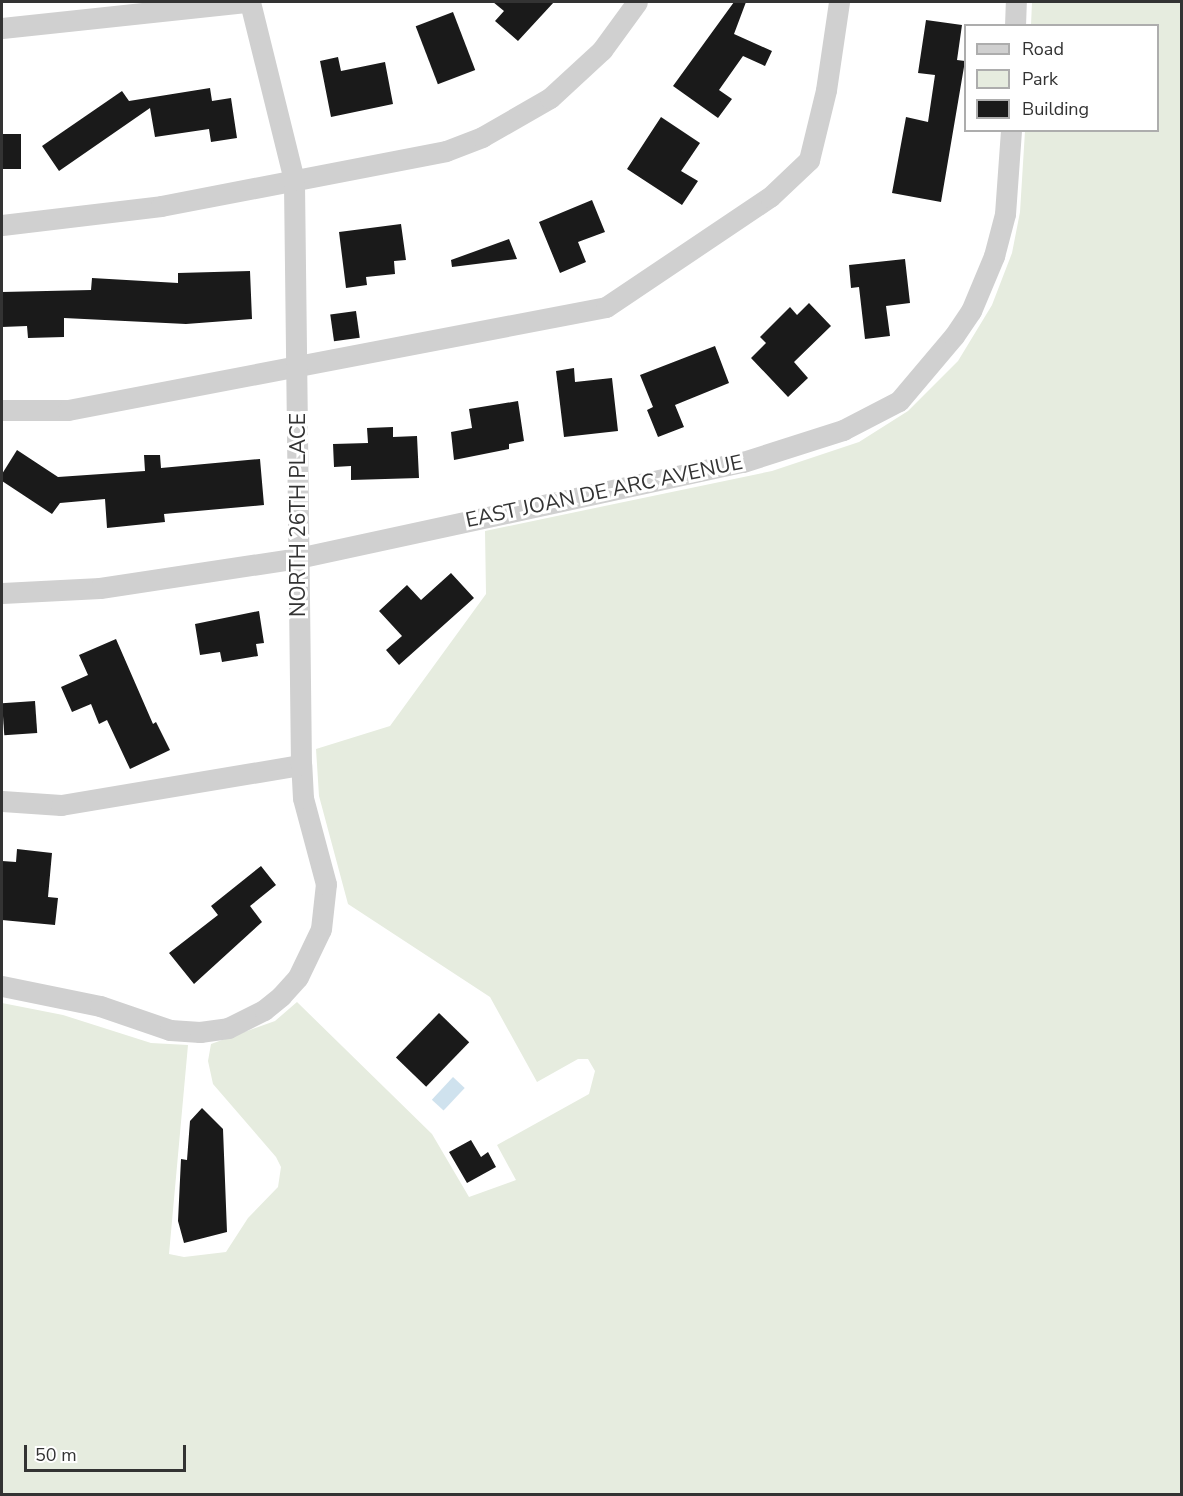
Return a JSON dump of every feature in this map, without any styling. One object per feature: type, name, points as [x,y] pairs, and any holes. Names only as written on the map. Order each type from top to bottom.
[{"type":"street","points":[[2,28],[248,2]]},
{"type":"street","name":"NORTH 26TH PLACE","points":[[2,986],[100,1006],[170,1030],[200,1032],[228,1028],[264,1010],[298,976],[321,929],[325,909],[323,861],[303,798],[294,180],[248,2]]},
{"type":"street","points":[[2,225],[161,206],[446,151],[523,116],[550,98],[602,50],[638,2]]},
{"type":"street","points":[[2,410],[68,410],[606,307],[686,256],[770,196],[809,160],[826,90],[839,2]]},
{"type":"street","points":[[1015,24],[1016,2]]},
{"type":"street","name":"EAST JOAN DE ARC AVENUE","points":[[2,593],[100,588],[298,558],[743,462],[843,430],[899,401],[954,336],[970,311],[994,256],[1005,214],[1011,132]]},
{"type":"street","points":[[2,801],[61,805],[302,765]]},
{"type":"green space","points":[[1032,2],[1181,2],[1181,1494],[2,1494],[2,1003],[63,1015],[151,1043],[188,1045],[169,1254],[184,1257],[226,1252],[248,1218],[278,1187],[281,1167],[276,1157],[213,1084],[208,1061],[211,1044],[275,1021],[297,1002],[432,1134],[469,1197],[516,1180],[497,1145],[589,1094],[595,1071],[588,1059],[578,1059],[537,1082],[490,997],[348,904],[319,796],[316,749],[390,726],[486,594],[485,531],[772,471],[859,442],[908,411],[958,361],[992,305],[1012,253],[1020,212],[1025,132],[1159,132],[1159,24],[1031,24]]},
{"type":"water","points":[[453,1077],[465,1088],[444,1111],[432,1100]]},
{"type":"building","points":[[493,2],[554,2],[518,41],[495,21],[504,11]]},
{"type":"building","points":[[734,2],[746,2],[734,34],[772,51],[765,66],[743,56],[719,90],[732,99],[718,118],[673,86]]},
{"type":"building","points":[[453,12],[475,70],[438,84],[416,26]]},
{"type":"building","points":[[926,20],[962,25],[957,60],[964,61],[964,67],[941,202],[892,193],[906,117],[928,122],[935,75],[918,73]]},
{"type":"building","points":[[338,57],[341,71],[385,62],[393,104],[331,117],[320,61]]},
{"type":"building","points":[[210,88],[212,101],[231,98],[237,138],[211,142],[209,129],[155,137],[150,108],[59,171],[42,146],[122,91],[129,101]]},
{"type":"building","points":[[661,117],[700,143],[681,171],[698,181],[682,205],[627,169]]},
{"type":"building","points":[[2,134],[21,134],[21,169],[2,169]]},
{"type":"building","points":[[592,200],[605,232],[578,242],[586,262],[560,273],[539,222]]},
{"type":"building","points":[[401,224],[406,260],[394,261],[395,274],[366,277],[367,285],[346,288],[339,232]]},
{"type":"building","points":[[509,239],[517,259],[452,267],[451,260]]},
{"type":"building","points":[[905,259],[910,303],[886,306],[890,336],[865,339],[859,287],[851,288],[849,265]]},
{"type":"building","points":[[250,271],[252,319],[186,324],[64,318],[64,337],[28,338],[27,326],[2,327],[2,292],[91,290],[92,278],[178,283],[178,273]]},
{"type":"building","points":[[809,303],[831,326],[794,362],[808,378],[788,397],[751,358],[766,343],[760,337],[790,307],[797,315]]},
{"type":"building","points":[[356,311],[360,338],[334,341],[330,315]]},
{"type":"building","points":[[715,346],[729,383],[675,405],[684,427],[658,437],[647,410],[653,407],[640,375]]},
{"type":"building","points":[[574,368],[575,382],[612,378],[618,431],[564,437],[556,371]]},
{"type":"building","points":[[518,401],[524,441],[509,444],[509,449],[454,460],[451,432],[472,428],[469,409]]},
{"type":"building","points":[[393,427],[393,437],[417,436],[419,478],[351,480],[351,466],[334,467],[333,444],[368,443],[367,428]]},
{"type":"building","points":[[17,450],[58,477],[145,471],[144,455],[160,455],[161,468],[260,459],[264,505],[164,514],[165,522],[107,528],[105,499],[60,503],[52,514],[2,481],[2,474]]},
{"type":"building","points":[[451,573],[474,598],[399,665],[386,650],[402,636],[379,611],[407,585],[421,600]]},
{"type":"building","points":[[259,611],[264,643],[256,644],[258,656],[222,662],[220,652],[200,655],[195,624]]},
{"type":"building","points":[[116,639],[153,724],[156,722],[170,750],[130,769],[107,720],[99,724],[91,704],[72,712],[61,687],[88,675],[79,655]]},
{"type":"building","points":[[35,701],[37,733],[4,735],[2,703]]},
{"type":"building","points":[[17,849],[52,853],[48,897],[58,898],[55,925],[2,920],[2,861],[16,862]]},
{"type":"building","points":[[261,866],[276,885],[250,906],[262,922],[194,984],[169,953],[218,915],[211,906]]},
{"type":"building","points":[[439,1013],[469,1042],[426,1087],[396,1058]]},
{"type":"building","points":[[202,1108],[223,1129],[227,1232],[184,1243],[178,1221],[181,1159],[187,1160],[190,1121]]},
{"type":"building","points":[[471,1140],[481,1157],[488,1152],[496,1167],[467,1183],[449,1152]]}]
